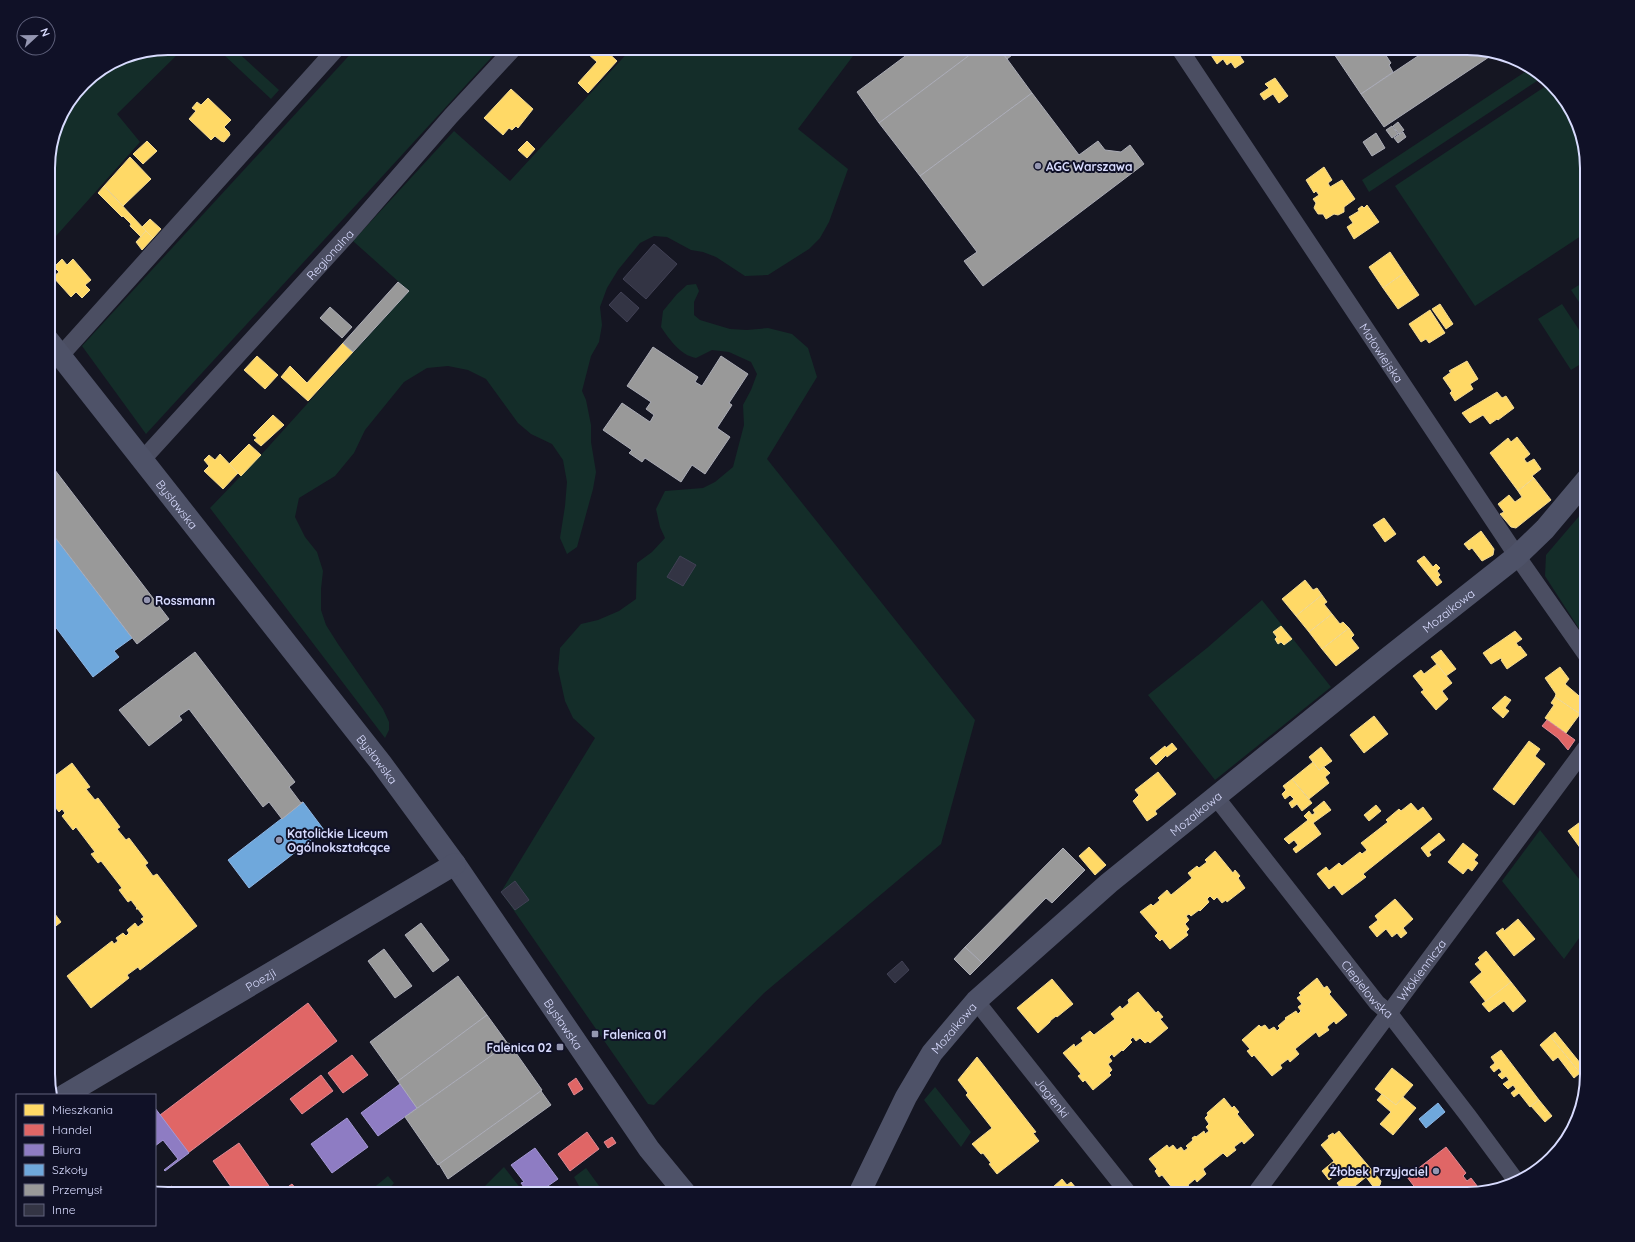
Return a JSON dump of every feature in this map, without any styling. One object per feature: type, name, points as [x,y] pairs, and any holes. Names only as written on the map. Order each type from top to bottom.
[{"type":"street","points":[[55,347],[330,55]]},
{"type":"street","name":"Regionalna","points":[[143,459],[350,232],[451,116],[508,55]]},
{"type":"street","name":"Małowiejska","points":[[1184,55],[1517,556],[1580,646]]},
{"type":"street","name":"Bysławska","points":[[55,347],[381,762],[456,864],[642,1138],[680,1187]]},
{"type":"street","name":"Mozaikowa","points":[[862,1187],[906,1097],[932,1053],[976,1001],[1109,883],[1215,796],[1517,556],[1545,529],[1580,487]]},
{"type":"street","name":"Włókiennicza","points":[[1259,1187],[1580,755]]},
{"type":"street","name":"Ciepielowska","points":[[1215,796],[1377,1003],[1389,1012],[1513,1177]]},
{"type":"street","name":"Poezji","points":[[67,1094],[456,864]]},
{"type":"street","name":"Jagienki","points":[[976,1001],[1123,1187]]},
{"type":"green space","points":[[177,55],[117,114],[140,142],[55,237],[56,153],[64,125],[74,105],[88,88],[112,70],[146,57]]},
{"type":"green space","points":[[224,55],[241,55],[279,90],[271,99]]},
{"type":"green space","points":[[350,55],[494,55],[146,434],[82,346]]},
{"type":"green space","points":[[626,55],[854,55],[798,129],[848,169],[829,222],[820,238],[809,249],[768,275],[745,276],[716,257],[703,252],[691,250],[667,237],[654,236],[640,243],[618,270],[607,288],[600,307],[602,325],[599,342],[591,356],[582,391],[586,400],[591,425],[591,442],[596,472],[593,489],[577,547],[567,554],[560,538],[567,482],[563,460],[552,444],[531,434],[518,423],[486,379],[468,370],[448,366],[427,368],[404,382],[365,430],[354,453],[335,476],[299,498],[295,517],[305,537],[317,552],[323,571],[321,610],[326,625],[383,709],[389,722],[389,730],[385,738],[210,508],[261,455],[409,291],[353,241],[454,131],[510,181]]},
{"type":"green space","points":[[1526,72],[1538,80],[1369,192],[1362,180]]},
{"type":"green space","points":[[1545,86],[1561,105],[1574,132],[1578,146],[1580,168],[1580,237],[1475,306],[1395,186]]},
{"type":"green space","points":[[696,284],[699,291],[694,302],[694,315],[700,320],[730,329],[747,330],[768,328],[792,334],[808,348],[817,377],[767,459],[975,720],[941,844],[764,993],[654,1105],[648,1104],[501,892],[595,738],[573,718],[565,701],[558,669],[560,648],[581,624],[598,620],[619,611],[636,599],[637,563],[652,552],[665,538],[660,527],[656,509],[665,491],[703,488],[715,482],[733,467],[744,425],[743,405],[757,374],[751,362],[729,352],[712,350],[696,358],[690,356],[685,354],[676,346],[661,327],[663,311],[677,294],[687,285]]},
{"type":"green space","points":[[1580,284],[1580,304],[1571,290]]},
{"type":"green space","points":[[1562,304],[1580,331],[1580,364],[1571,370],[1538,319]]},
{"type":"green space","points":[[1580,515],[1580,630],[1545,576],[1546,555]]},
{"type":"green space","points":[[1262,600],[1331,687],[1215,780],[1148,695],[1207,648]]},
{"type":"green space","points":[[1540,830],[1580,880],[1580,937],[1564,959],[1502,881]]},
{"type":"green space","points":[[935,1087],[971,1132],[961,1147],[924,1100]]},
{"type":"green space","points":[[504,1167],[520,1187],[484,1187]]},
{"type":"green space","points":[[586,1168],[600,1187],[579,1187],[574,1177]]},
{"type":"green space","points":[[388,1176],[394,1183],[391,1187],[375,1187]]},
{"type":"building: Mieszkania","points":[[589,55],[611,55],[617,61],[588,93],[578,83],[597,62]]},
{"type":"building: Mieszkania","points":[[1211,55],[1241,55],[1240,56],[1244,62],[1235,68],[1231,62],[1227,65],[1223,59],[1217,64]]},
{"type":"building: Mieszkania","points":[[1275,78],[1288,96],[1279,103],[1273,94],[1264,100],[1260,94],[1269,88],[1265,84]]},
{"type":"building: Mieszkania","points":[[511,89],[533,109],[518,128],[516,126],[512,130],[509,128],[503,135],[484,118]]},
{"type":"building: Mieszkania","points":[[208,98],[231,120],[224,127],[230,135],[224,142],[215,136],[211,140],[189,119],[196,111],[192,108],[197,102],[201,105]]},
{"type":"building: Mieszkania","points":[[147,141],[157,151],[143,164],[133,154]]},
{"type":"building: Mieszkania","points":[[527,141],[535,149],[527,158],[518,150]]},
{"type":"building: Mieszkania","points":[[130,157],[151,179],[123,206],[104,186]]},
{"type":"building: Mieszkania","points":[[1324,167],[1332,180],[1328,183],[1330,187],[1342,180],[1355,199],[1344,207],[1344,212],[1338,215],[1334,214],[1326,219],[1323,214],[1318,214],[1314,208],[1316,203],[1313,199],[1319,195],[1316,191],[1314,193],[1306,180]]},
{"type":"building: Mieszkania","points":[[104,186],[146,231],[141,237],[130,226],[131,224],[98,193]]},
{"type":"building: Mieszkania","points":[[1367,205],[1379,222],[1354,239],[1347,227],[1353,223],[1349,217],[1359,211],[1358,209],[1362,206],[1364,208]]},
{"type":"building: Mieszkania","points":[[150,219],[161,229],[153,238],[142,227]]},
{"type":"building: Mieszkania","points":[[146,231],[153,238],[142,250],[136,242]]},
{"type":"building: Mieszkania","points":[[1390,252],[1404,273],[1383,288],[1369,267]]},
{"type":"building: Mieszkania","points":[[62,259],[67,265],[73,259],[91,280],[85,285],[90,290],[82,298],[76,292],[71,297],[55,279],[55,275],[59,272],[55,266]]},
{"type":"building: Mieszkania","points":[[1404,273],[1419,295],[1398,309],[1383,288]]},
{"type":"building: Mieszkania","points":[[1440,304],[1453,324],[1446,329],[1432,309]]},
{"type":"building: Mieszkania","points":[[1430,310],[1445,333],[1429,343],[1426,339],[1421,342],[1409,324]]},
{"type":"building: Mieszkania","points":[[343,343],[353,352],[308,401],[281,377],[290,366],[307,383]]},
{"type":"building: Mieszkania","points":[[257,356],[278,375],[265,389],[244,370]]},
{"type":"building: Mieszkania","points":[[1467,361],[1478,379],[1470,384],[1473,389],[1455,401],[1450,393],[1452,391],[1443,378],[1451,372],[1449,371]]},
{"type":"building: Mieszkania","points":[[1497,392],[1502,398],[1506,396],[1514,408],[1490,424],[1483,415],[1470,423],[1462,413]]},
{"type":"building: Mieszkania","points":[[273,415],[284,425],[261,446],[254,440],[257,438],[253,435]]},
{"type":"building: Mieszkania","points":[[1517,437],[1530,454],[1524,459],[1527,463],[1534,459],[1541,469],[1532,476],[1534,478],[1518,491],[1490,453],[1508,438],[1511,442]]},
{"type":"building: Mieszkania","points":[[249,444],[261,455],[241,476],[229,464]]},
{"type":"building: Mieszkania","points":[[220,454],[238,473],[223,489],[204,471],[209,466],[204,460],[209,455],[215,460]]},
{"type":"building: Mieszkania","points":[[1534,478],[1551,500],[1516,528],[1511,527],[1500,514],[1504,512],[1498,504],[1509,495],[1515,502],[1522,497],[1518,491]]},
{"type":"building: Mieszkania","points":[[1384,518],[1396,534],[1385,542],[1373,525]]},
{"type":"building: Mieszkania","points":[[1481,531],[1494,549],[1493,555],[1482,561],[1472,548],[1469,550],[1464,544]]},
{"type":"building: Mieszkania","points":[[1424,556],[1433,567],[1436,564],[1440,568],[1437,571],[1440,575],[1438,577],[1442,582],[1437,586],[1417,561]]},
{"type":"building: Mieszkania","points":[[1305,580],[1313,590],[1317,588],[1322,595],[1296,616],[1282,599]]},
{"type":"building: Mieszkania","points":[[1322,595],[1327,602],[1324,604],[1332,614],[1309,632],[1296,616]]},
{"type":"building: Mieszkania","points":[[1332,614],[1340,624],[1343,622],[1349,628],[1322,649],[1309,632]]},
{"type":"building: Mieszkania","points":[[1281,626],[1292,639],[1284,645],[1281,642],[1278,644],[1275,639],[1277,637],[1273,632]]},
{"type":"building: Mieszkania","points":[[1349,628],[1354,635],[1351,638],[1359,648],[1336,666],[1322,649]]},
{"type":"building: Mieszkania","points":[[1515,631],[1522,639],[1516,643],[1527,655],[1507,669],[1501,658],[1491,664],[1483,653]]},
{"type":"building: Mieszkania","points":[[1441,650],[1456,669],[1446,676],[1431,657]]},
{"type":"building: Mieszkania","points":[[1437,664],[1452,683],[1442,691],[1448,699],[1436,710],[1421,692],[1424,690],[1413,676],[1421,670],[1424,674]]},
{"type":"building: Mieszkania","points":[[1560,667],[1569,679],[1565,684],[1580,697],[1580,714],[1555,697],[1556,694],[1545,678]]},
{"type":"building: Mieszkania","points":[[1505,696],[1511,700],[1505,708],[1509,711],[1503,718],[1492,708]]},
{"type":"building: Mieszkania","points":[[1555,697],[1580,714],[1566,733],[1545,718],[1554,705],[1551,703]]},
{"type":"building: Mieszkania","points":[[1374,716],[1388,734],[1364,753],[1350,735]]},
{"type":"building: Mieszkania","points":[[1529,741],[1540,749],[1535,756],[1545,764],[1514,805],[1493,789]]},
{"type":"building: Mieszkania","points":[[1172,743],[1177,749],[1167,757],[1166,755],[1156,765],[1150,758],[1165,746],[1166,748]]},
{"type":"building: Mieszkania","points":[[1321,747],[1332,761],[1319,770],[1309,757]]},
{"type":"building: Mieszkania","points":[[1313,762],[1319,770],[1324,767],[1330,773],[1325,777],[1329,783],[1309,799],[1292,779]]},
{"type":"building: Mieszkania","points":[[72,763],[90,787],[86,789],[95,800],[98,798],[120,827],[117,829],[126,840],[129,838],[148,863],[145,865],[153,876],[157,874],[197,926],[140,970],[138,967],[127,975],[129,978],[91,1008],[67,976],[112,941],[114,944],[118,941],[116,938],[123,933],[126,936],[129,933],[127,930],[135,923],[138,927],[144,922],[141,919],[144,917],[138,909],[136,909],[137,908],[131,900],[128,902],[119,890],[122,888],[101,861],[98,863],[91,854],[95,852],[76,827],[73,830],[62,816],[65,813],[62,809],[59,812],[55,807],[55,776]]},
{"type":"building: Mieszkania","points":[[1158,772],[1176,794],[1155,811],[1157,814],[1147,821],[1133,801],[1139,795],[1135,790]]},
{"type":"building: Mieszkania","points":[[1292,779],[1312,803],[1302,811],[1297,804],[1292,808],[1289,803],[1294,799],[1290,795],[1285,799],[1282,794],[1286,790],[1283,786]]},
{"type":"building: Mieszkania","points":[[1324,801],[1331,810],[1313,823],[1321,834],[1296,853],[1293,849],[1298,845],[1294,840],[1289,844],[1284,839],[1308,820],[1304,816],[1309,811],[1312,815],[1315,813],[1313,810]]},
{"type":"building: Mieszkania","points":[[1411,803],[1418,811],[1423,807],[1432,819],[1363,874],[1366,877],[1342,895],[1334,885],[1329,889],[1317,874],[1326,867],[1329,871],[1339,863],[1342,866],[1360,852],[1362,854],[1367,850],[1361,843],[1388,822],[1386,820],[1399,809],[1401,811]]},
{"type":"building: Mieszkania","points":[[1376,805],[1381,811],[1369,821],[1364,815]]},
{"type":"building: Mieszkania","points":[[1580,822],[1580,848],[1568,831]]},
{"type":"building: Mieszkania","points":[[1439,833],[1445,840],[1429,852],[1431,855],[1428,857],[1421,848]]},
{"type":"building: Mieszkania","points":[[1463,843],[1478,855],[1474,860],[1478,863],[1472,871],[1468,868],[1463,874],[1448,862]]},
{"type":"building: Mieszkania","points":[[1089,847],[1106,865],[1095,875],[1079,856]]},
{"type":"building: Mieszkania","points":[[1215,851],[1233,873],[1235,870],[1240,876],[1238,878],[1245,888],[1227,902],[1226,900],[1222,903],[1217,897],[1214,900],[1210,896],[1207,899],[1209,902],[1200,911],[1199,910],[1191,916],[1189,914],[1186,916],[1189,920],[1185,924],[1189,929],[1186,932],[1188,935],[1170,949],[1162,939],[1160,941],[1155,936],[1158,933],[1140,912],[1151,904],[1153,906],[1160,900],[1158,898],[1167,890],[1171,895],[1192,878],[1188,873],[1197,866],[1199,868],[1207,862],[1205,860]]},
{"type":"building: Mieszkania","points":[[1395,899],[1413,919],[1403,928],[1407,933],[1401,938],[1397,933],[1392,937],[1386,929],[1377,937],[1369,927],[1378,920],[1375,916]]},
{"type":"building: Mieszkania","points":[[55,914],[61,922],[55,927]]},
{"type":"building: Mieszkania","points":[[1518,919],[1535,939],[1514,956],[1496,933],[1503,928],[1504,931]]},
{"type":"building: Mieszkania","points":[[1486,951],[1511,982],[1486,1002],[1470,982],[1482,972],[1475,964],[1480,960],[1478,958]]},
{"type":"building: Mieszkania","points":[[1317,978],[1324,988],[1327,986],[1331,992],[1329,994],[1347,1015],[1336,1024],[1334,1021],[1327,1027],[1329,1030],[1319,1037],[1316,1032],[1295,1049],[1299,1054],[1290,1062],[1288,1059],[1280,1065],[1282,1068],[1272,1076],[1254,1055],[1252,1057],[1247,1051],[1250,1049],[1242,1040],[1259,1025],[1261,1027],[1265,1025],[1269,1030],[1274,1027],[1277,1031],[1280,1028],[1278,1026],[1286,1019],[1285,1018],[1296,1011],[1298,1014],[1301,1011],[1298,1007],[1302,1004],[1297,998],[1301,995],[1299,993]]},
{"type":"building: Mieszkania","points":[[1052,979],[1073,1004],[1057,1017],[1056,1016],[1038,1033],[1017,1008]]},
{"type":"building: Mieszkania","points":[[1511,982],[1526,1001],[1513,1012],[1504,1001],[1489,1012],[1482,1004]]},
{"type":"building: Mieszkania","points":[[1138,992],[1156,1013],[1158,1011],[1163,1017],[1160,1019],[1168,1028],[1150,1043],[1148,1041],[1145,1043],[1140,1038],[1136,1041],[1133,1037],[1130,1040],[1132,1042],[1123,1051],[1122,1050],[1114,1057],[1112,1054],[1109,1057],[1112,1061],[1108,1064],[1112,1070],[1109,1073],[1111,1075],[1093,1090],[1085,1080],[1083,1082],[1078,1076],[1081,1074],[1063,1053],[1074,1044],[1075,1047],[1083,1041],[1081,1038],[1090,1031],[1094,1035],[1115,1019],[1111,1014],[1120,1006],[1122,1009],[1129,1003],[1128,1000]]},
{"type":"building: Mieszkania","points":[[1555,1032],[1580,1063],[1580,1073],[1550,1036]]},
{"type":"building: Mieszkania","points":[[1550,1036],[1580,1073],[1574,1078],[1558,1057],[1553,1061],[1540,1045]]},
{"type":"building: Mieszkania","points":[[1501,1050],[1539,1100],[1530,1107],[1519,1093],[1514,1097],[1511,1093],[1516,1089],[1513,1085],[1508,1089],[1503,1084],[1509,1080],[1506,1076],[1502,1079],[1498,1075],[1502,1072],[1499,1068],[1494,1072],[1490,1067],[1495,1063],[1491,1057]]},
{"type":"building: Mieszkania","points":[[977,1057],[1036,1132],[1033,1133],[1039,1141],[997,1174],[983,1153],[981,1154],[972,1144],[992,1128],[966,1095],[968,1093],[958,1080]]},
{"type":"building: Mieszkania","points":[[1392,1068],[1413,1085],[1396,1105],[1375,1089]]},
{"type":"building: Mieszkania","points":[[1382,1094],[1396,1105],[1403,1097],[1416,1108],[1393,1135],[1380,1124],[1391,1112],[1377,1100]]},
{"type":"building: Mieszkania","points":[[1224,1098],[1232,1108],[1234,1106],[1239,1112],[1237,1114],[1254,1135],[1244,1144],[1242,1141],[1234,1147],[1236,1150],[1227,1157],[1223,1153],[1203,1169],[1206,1174],[1197,1182],[1195,1179],[1188,1185],[1189,1187],[1171,1187],[1162,1175],[1159,1177],[1155,1171],[1157,1169],[1149,1159],[1167,1145],[1169,1148],[1173,1145],[1177,1150],[1181,1147],[1184,1151],[1188,1148],[1186,1146],[1193,1140],[1192,1138],[1204,1131],[1205,1134],[1209,1131],[1206,1127],[1209,1124],[1205,1118],[1208,1115],[1207,1113]]},
{"type":"building: Mieszkania","points":[[1539,1100],[1552,1116],[1545,1122],[1531,1106]]},
{"type":"building: Mieszkania","points":[[1339,1131],[1381,1181],[1380,1185],[1374,1187],[1366,1177],[1355,1186],[1356,1187],[1340,1187],[1337,1183],[1346,1176],[1341,1170],[1329,1180],[1322,1171],[1334,1161],[1321,1145],[1329,1138],[1328,1136],[1333,1133],[1334,1135]]},
{"type":"building: Mieszkania","points":[[1062,1179],[1067,1185],[1071,1182],[1075,1187],[1053,1187]]},
{"type":"building: Handel","points":[[1547,720],[1575,740],[1568,750],[1558,738],[1542,726]]},
{"type":"building: Handel","points":[[308,1003],[337,1041],[188,1153],[160,1115]]},
{"type":"building: Handel","points":[[352,1055],[368,1075],[343,1093],[328,1073]]},
{"type":"building: Handel","points":[[321,1075],[333,1091],[302,1114],[290,1099]]},
{"type":"building: Handel","points":[[576,1078],[583,1089],[574,1095],[568,1084]]},
{"type":"building: Handel","points":[[587,1132],[599,1149],[570,1171],[558,1154]]},
{"type":"building: Handel","points":[[612,1137],[616,1143],[608,1148],[604,1142]]},
{"type":"building: Handel","points":[[239,1143],[269,1186],[231,1187],[213,1161]]},
{"type":"building: Handel","points":[[1446,1147],[1466,1173],[1463,1176],[1467,1181],[1471,1178],[1477,1186],[1415,1187],[1407,1177]]},
{"type":"building: Handel","points":[[292,1184],[294,1187],[288,1187]]},
{"type":"building: Biura","points":[[400,1084],[417,1108],[378,1136],[361,1113]]},
{"type":"building: Biura","points":[[156,1109],[189,1153],[165,1171],[164,1170],[178,1159],[163,1140],[156,1145]]},
{"type":"building: Biura","points":[[347,1118],[368,1147],[332,1173],[311,1144]]},
{"type":"building: Biura","points":[[535,1148],[558,1179],[546,1187],[524,1187],[521,1183],[524,1182],[511,1165]]},
{"type":"building: Szkoły","points":[[55,537],[132,638],[114,651],[119,657],[93,677],[55,626]]},
{"type":"building: Szkoły","points":[[303,802],[324,830],[249,888],[228,860]]},
{"type":"building: Szkoły","points":[[1438,1103],[1445,1112],[1426,1128],[1419,1119]]},
{"type":"building: Przemysł","points":[[907,55],[970,55],[879,123],[857,92]]},
{"type":"building: Przemysł","points":[[970,55],[1004,55],[1032,93],[920,176],[879,123]]},
{"type":"building: Przemysł","points":[[1004,55],[1012,55],[1007,59]]},
{"type":"building: Przemysł","points":[[1335,55],[1386,55],[1391,63],[1389,65],[1393,72],[1361,94]]},
{"type":"building: Przemysł","points":[[1420,55],[1474,55],[1489,57],[1384,127],[1361,94]]},
{"type":"building: Przemysł","points":[[1032,93],[1079,155],[1098,141],[1105,150],[1121,152],[1130,145],[1144,164],[983,286],[964,261],[977,252],[920,176]]},
{"type":"building: Przemysł","points":[[1398,122],[1404,130],[1399,134],[1393,126]]},
{"type":"building: Przemysł","points":[[1392,126],[1398,134],[1392,138],[1386,130]]},
{"type":"building: Przemysł","points":[[1403,132],[1406,137],[1398,143],[1394,138]]},
{"type":"building: Przemysł","points":[[1376,133],[1385,148],[1372,156],[1363,142]]},
{"type":"building: Przemysł","points":[[398,282],[409,291],[353,352],[343,343]]},
{"type":"building: Przemysł","points":[[330,307],[352,327],[342,338],[320,318]]},
{"type":"building: Przemysł","points":[[653,347],[698,377],[695,382],[702,386],[721,356],[748,374],[729,403],[732,405],[717,428],[730,437],[705,474],[692,465],[681,482],[645,458],[642,462],[629,453],[632,450],[603,430],[622,403],[650,422],[654,415],[646,409],[651,402],[627,386]]},
{"type":"building: Przemysł","points":[[55,470],[169,619],[137,644],[55,537]]},
{"type":"building: Przemysł","points":[[195,652],[295,782],[289,787],[301,803],[303,802],[282,819],[269,802],[263,807],[189,709],[179,716],[182,720],[149,746],[119,710]]},
{"type":"building: Przemysł","points":[[1063,848],[1085,870],[1052,903],[1046,898],[982,963],[965,947]]},
{"type":"building: Przemysł","points":[[421,923],[449,960],[433,972],[405,935]]},
{"type":"building: Przemysł","points":[[965,947],[982,963],[970,975],[954,959]]},
{"type":"building: Przemysł","points":[[384,949],[412,986],[395,998],[368,961]]},
{"type":"building: Przemysł","points":[[458,976],[487,1015],[398,1081],[370,1042]]},
{"type":"building: Przemysł","points":[[487,1015],[508,1044],[417,1108],[398,1081]]},
{"type":"building: Przemysł","points":[[509,1043],[542,1090],[438,1165],[405,1117]]},
{"type":"building: Przemysł","points":[[541,1091],[551,1105],[448,1179],[439,1164]]},
{"type":"building: Inne","points":[[654,244],[677,264],[646,299],[623,279]]},
{"type":"building: Inne","points":[[621,292],[639,308],[627,322],[609,305]]},
{"type":"building: Inne","points":[[680,556],[696,565],[683,586],[667,577]]},
{"type":"building: Inne","points":[[515,881],[529,900],[515,910],[501,892]]},
{"type":"building: Inne","points":[[902,961],[909,970],[895,983],[887,974]]},
{"type":"place","name":"AGC Warszawa","points":[[1038,166]]},
{"type":"place","name":"Rossmann","points":[[147,600]]},
{"type":"place","name":"Katolickie Liceum Ogólnokształcące","points":[[279,840]]},
{"type":"place","name":"Falenica 01","points":[[595,1034]]},
{"type":"place","name":"Falenica 02","points":[[560,1047]]},
{"type":"place","name":"Żłobek Przyjaciel","points":[[1436,1171]]}]
